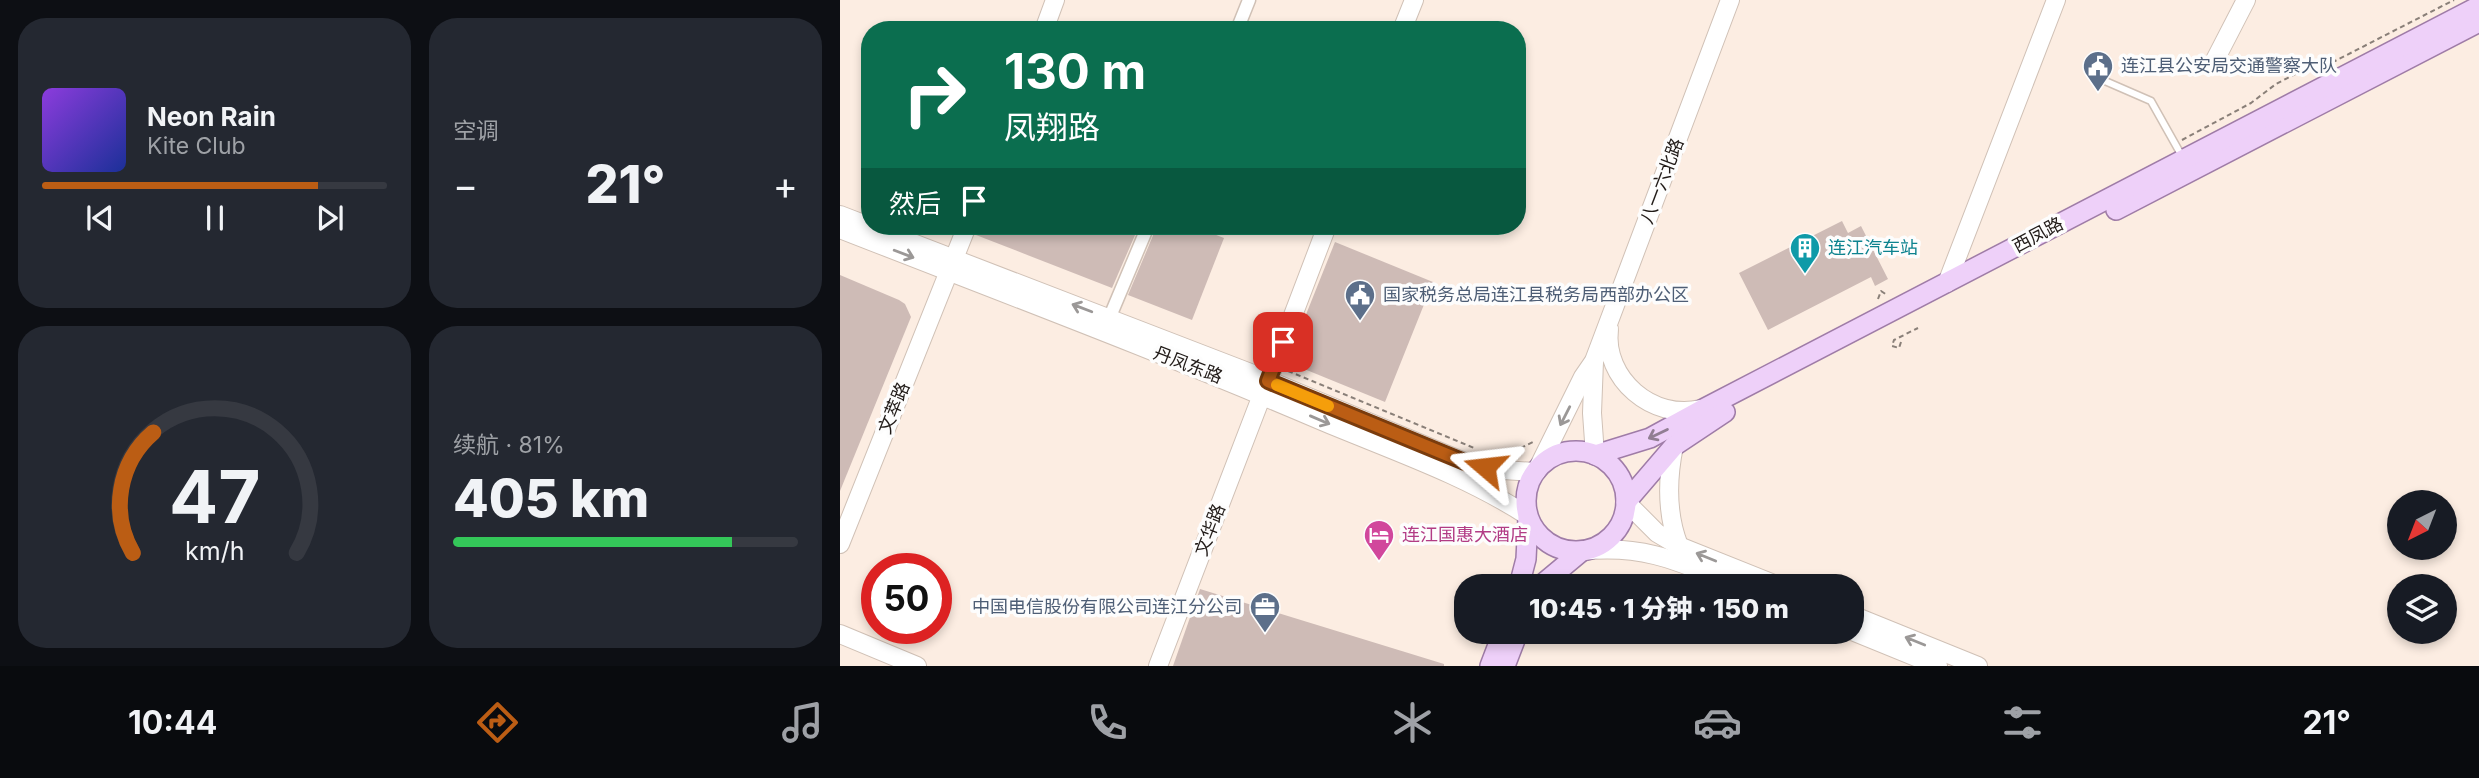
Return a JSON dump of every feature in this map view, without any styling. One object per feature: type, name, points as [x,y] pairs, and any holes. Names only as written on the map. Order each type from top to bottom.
[{"type":"main road","points":[[1047,21],[1055,0]]},
{"type":"main road","points":[[1406,21],[1414,0]]},
{"type":"main road","name":"八一六北路","points":[[1536,472],[1583,377],[1594,361],[1730,0]]},
{"type":"main road","points":[[1947,283],[2056,0]]},
{"type":"main road","points":[[2214,62],[2246,0]]},
{"type":"main road","name":"西凤路","points":[[1595,455],[1650,439],[1704,408],[1947,283],[2179,152],[2479,6]]},
{"type":"main road","name":"西凤路","points":[[1626,502],[1674,446],[1725,411],[2479,22]]},
{"type":"main road","name":"丹凤东路","points":[[840,215],[861,224]]},
{"type":"main road","name":"丹凤东路","points":[[840,229],[951,265]]},
{"type":"main road","name":"丹凤东路","points":[[884,235],[951,265],[1106,326],[1268,380],[1467,463],[1503,470],[1536,472]]},
{"type":"main road","name":"文萃路","points":[[840,544],[963,235]]},
{"type":"main road","name":"文华路","points":[[1158,666],[1324,235]]},
{"type":"main road","points":[[1610,318],[1608,338],[1613,360],[1618,373],[1634,392],[1654,406],[1668,411],[1704,408]]},
{"type":"main road","name":"八一六北路","points":[[1594,361],[1592,413],[1595,455]]},
{"type":"main road","name":"丹凤东路","points":[[1268,380],[1495,496],[1528,516]]},
{"type":"main road","points":[[1674,446],[1668,497],[1672,530],[1679,546]]},
{"type":"main road","points":[[1522,574],[1526,559],[1528,486],[1536,472],[1556,456],[1582,452],[1595,455],[1605,461],[1620,479],[1626,502],[1623,516],[1608,540],[1582,551],[1554,574]]},
{"type":"main road","points":[[1626,502],[1657,533],[1679,546],[1749,574]]},
{"type":"main road","points":[[1528,516],[1534,529],[1555,547],[1582,551],[1618,548],[1646,551],[1708,574]]},
{"type":"main road","points":[[1864,620],[1978,666]]},
{"type":"main road","points":[[840,634],[917,666]]},
{"type":"main road","points":[[1864,636],[1938,666]]},
{"type":"main road","points":[[1490,666],[1498,644]]},
{"type":"main road","points":[[1504,666],[1513,644]]},
{"type":"street","points":[[1241,21],[1249,0]]},
{"type":"street","points":[[1106,326],[1144,235]]},
{"type":"lane","points":[[2105,81],[2151,101],[2179,152]]},
{"type":"path","points":[[2179,152],[2276,84],[2303,70],[2335,61],[2454,0]]},
{"type":"path","points":[[1901,342],[1899,348],[1892,346],[1894,340],[1918,328]]},
{"type":"path","points":[[1268,380],[1474,449]]},
{"type":"path","points":[[1494,453],[1513,452],[1536,440]]},
{"type":"building","name":"连江汽车站","points":[[1842,221],[1848,233],[1861,226],[1888,279],[1875,286],[1871,277],[1768,330],[1739,273]]},
{"type":"building","points":[[976,235],[1135,235],[1112,288]]},
{"type":"building","points":[[1153,235],[1216,235],[1224,238],[1192,320],[1128,295]]},
{"type":"building","name":"国家税务总局连江县税务局西部办公区","points":[[1335,242],[1433,282],[1385,402],[1287,362]]},
{"type":"building","points":[[840,275],[899,300],[905,304],[911,317],[840,491]]},
{"type":"building","name":"中国电信股份有限公司连江分公司","points":[[1200,589],[1444,664],[1444,666],[1173,666]]},
{"type":"slow traffic","points":[[1277,385],[1328,406]]},
{"type":"place","name":"连江县公安局交通警察大队","points":[[2098,93]]},
{"type":"place","name":"连江汽车站","points":[[1805,275]]},
{"type":"place","name":"国家税务总局连江县税务局西部办公区","points":[[1360,322]]},
{"type":"place","name":"连江国惠大酒店","points":[[1379,562]]},
{"type":"place","name":"中国电信股份有限公司连江分公司","points":[[1265,634]]},
{"type":"route","points":[[1283,342],[1268,381],[1467,463],[1485,467]]}]
